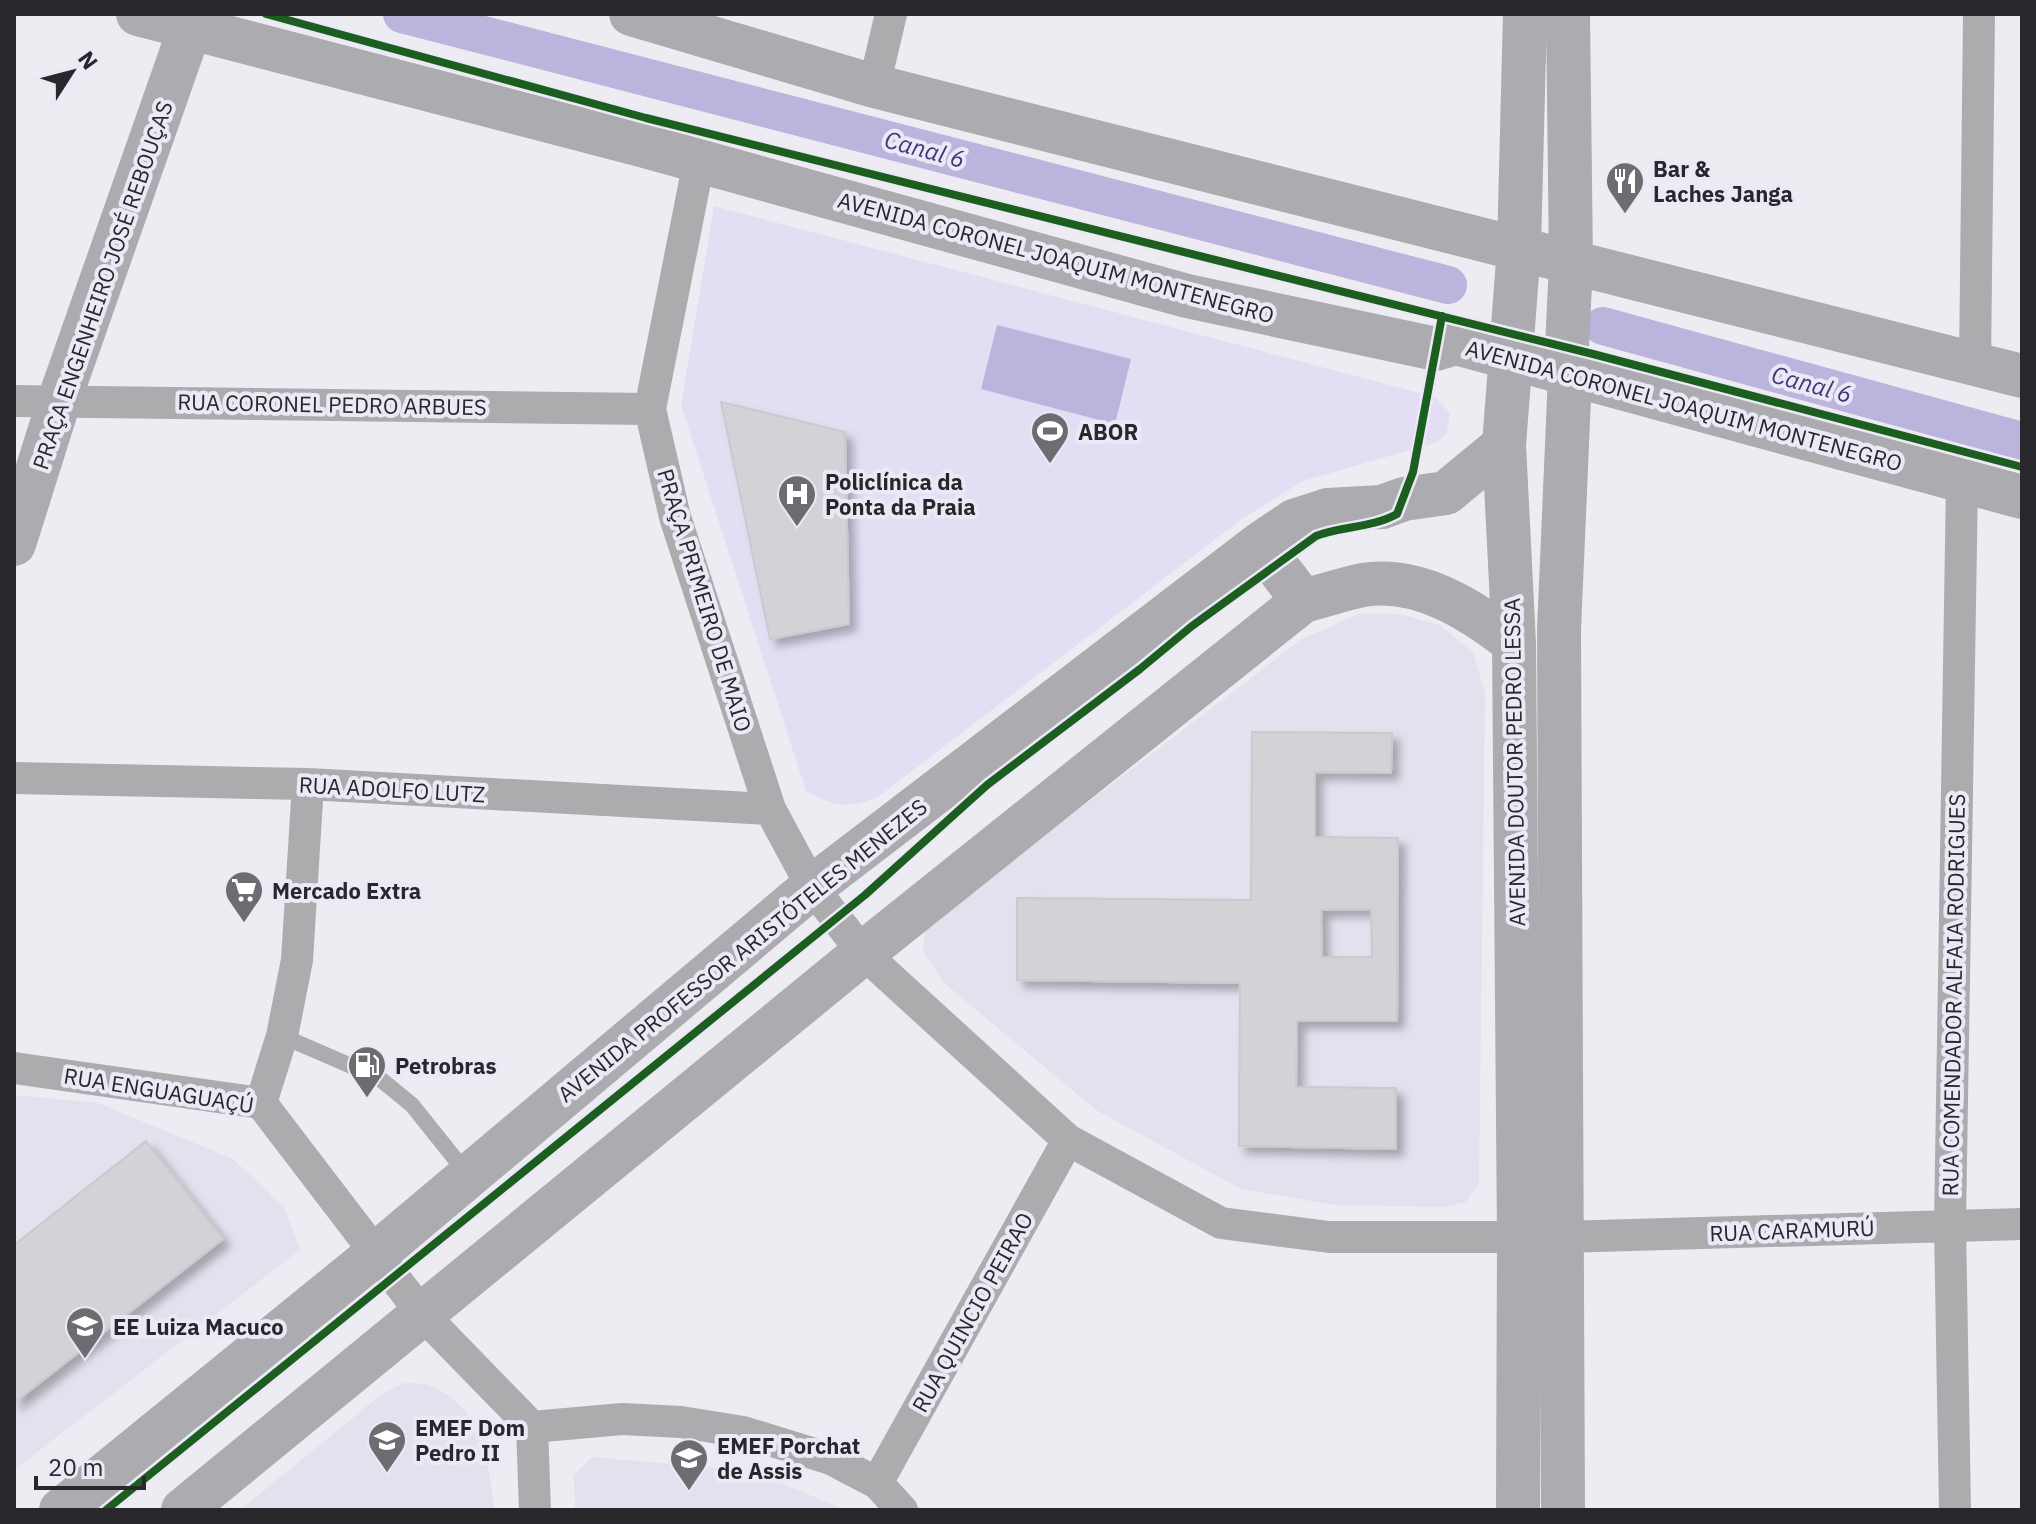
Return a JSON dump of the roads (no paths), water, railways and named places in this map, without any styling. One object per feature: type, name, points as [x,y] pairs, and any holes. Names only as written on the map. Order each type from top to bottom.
[{"type":"main road","name":"AVENIDA CORONEL JOAQUIM MONTENEGRO","points":[[138,14],[193,20],[1187,296],[1436,349],[1456,343],[2022,497]]},
{"type":"main road","points":[[631,14],[874,86],[2022,376]]},
{"type":"main road","name":"AVENIDA DOUTOR PEDRO LESSA","points":[[1518,1510],[1514,643],[1504,445],[1519,248],[1525,14]]},
{"type":"main road","name":"AVENIDA DOUTOR PEDRO LESSA","points":[[1563,1510],[1559,630],[1570,375],[1567,348],[1571,262],[1568,14]]},
{"type":"main road","name":"PRAÇA ENGENHEIRO JOSÉ REBOUÇAS","points":[[14,544],[59,401],[193,20]]},
{"type":"main road","name":"AVENIDA PROFESSOR ARISTÓTELES MENEZES","points":[[61,1510],[376,1254],[812,887],[1260,544],[1294,521],[1328,510],[1382,507],[1404,499],[1446,493],[1504,445]]},
{"type":"main road","points":[[1260,544],[1303,601]]},
{"type":"main road","points":[[183,1510],[863,953],[1303,601],[1364,585],[1398,584],[1436,595],[1484,619],[1514,643]]},
{"type":"street","points":[[874,86],[891,14]]},
{"type":"street","points":[[1975,364],[1979,14]]},
{"type":"street","name":"PRAÇA PRIMEIRO DE MAIO","points":[[699,161],[650,409],[675,517],[770,809],[812,887],[863,953],[1068,1140]]},
{"type":"street","name":"RUA CORONEL PEDRO ARBUES","points":[[14,401],[650,409]]},
{"type":"street","name":"RUA COMENDADOR ALFAIA RODRIGUES","points":[[1955,1510],[1950,1225],[1962,480]]},
{"type":"street","name":"RUA ADOLFO LUTZ","points":[[14,778],[308,784],[770,809]]},
{"type":"street","points":[[261,1103],[282,1036],[297,960],[308,784]]},
{"type":"street","name":"RUA ENGUAGUAÇÚ","points":[[14,1068],[261,1103],[423,1315],[532,1427]]},
{"type":"street","name":"RUA CARAMURÚ","points":[[1068,1140],[1221,1223],[1329,1237],[1562,1237],[2022,1224]]},
{"type":"street","name":"RUA QUINCIO PEIRAO","points":[[877,1483],[1068,1140]]},
{"type":"street","points":[[535,1510],[532,1427],[622,1419],[697,1425],[743,1432],[782,1443],[831,1459],[877,1483],[902,1510]]},
{"type":"lane","points":[[282,1036],[379,1078],[412,1105],[468,1176]]},
{"type":"waterway","name":"Canal 6","points":[[402,14],[1448,285]]},
{"type":"waterway","name":"Canal 6","points":[[1603,326],[2022,441]]},
{"type":"place","name":"Bar & Laches Janga","points":[[1625,215]]},
{"type":"place","name":"ABOR","points":[[1050,465]]},
{"type":"place","name":"Policlínica da Ponta da Praia","points":[[797,528]]},
{"type":"place","name":"Mercado Extra","points":[[244,924]]},
{"type":"place","name":"Petrobras","points":[[367,1099]]},
{"type":"place","name":"EE Luiza Macuco","points":[[85,1360]]},
{"type":"place","name":"EMEF Dom Pedro II","points":[[387,1474]]},
{"type":"place","name":"EMEF Porchat de Assis","points":[[689,1492]]}]
